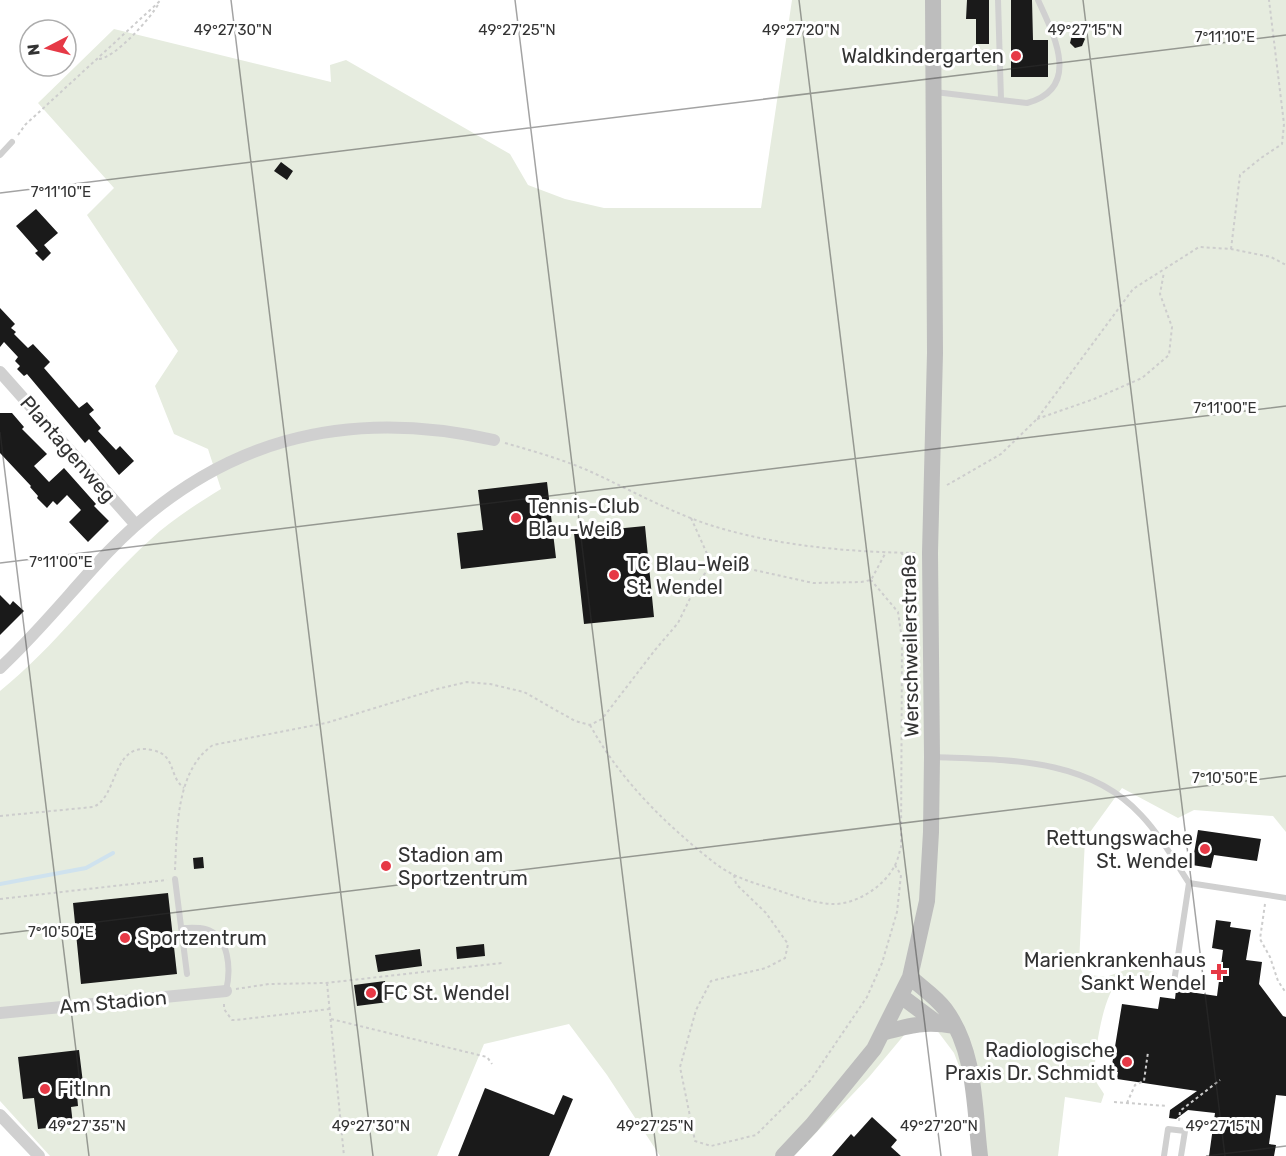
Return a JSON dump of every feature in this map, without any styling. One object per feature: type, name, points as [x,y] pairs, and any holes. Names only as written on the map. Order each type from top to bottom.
[{"type":"main road","name":"Werschweilerstraße","points":[[783,1156],[812,1125],[874,1049],[910,977],[927,901],[931,832],[930,553],[935,353],[933,0]]},
{"type":"main road","points":[[910,977],[944,1007],[967,1054],[980,1156]]},
{"type":"main road","points":[[901,996],[937,1023]]},
{"type":"main road","points":[[882,1033],[919,1023],[955,1026]]},
{"type":"street","name":"Plantagenweg","points":[[0,372],[136,525]]},
{"type":"street","points":[[1,666],[136,525],[201,476],[232,460],[277,444],[352,428],[393,426],[456,431],[494,440]]},
{"type":"street","name":"Am Stadion","points":[[0,1013],[226,991]]},
{"type":"street","points":[[0,1115],[39,1156]]},
{"type":"lane","points":[[998,0],[1001,99]]},
{"type":"lane","points":[[934,92],[1027,103],[1041,99],[1057,79],[1059,52],[1038,0]]},
{"type":"lane","points":[[0,155],[12,142]]},
{"type":"lane","points":[[932,757],[1019,761],[1057,767],[1095,782],[1140,813],[1162,840],[1188,883],[1172,986]]},
{"type":"lane","points":[[175,879],[187,974]]},
{"type":"lane","points":[[1188,883],[1286,898]]},
{"type":"lane","points":[[181,928],[203,928],[213,932],[222,941],[227,952],[226,991]]},
{"type":"lane","points":[[1164,1156],[1168,1129],[1185,1131],[1181,1156]]},
{"type":"path","points":[[97,59],[105,59],[115,52],[154,13],[160,0]]},
{"type":"path","points":[[12,142],[25,125],[160,0]]},
{"type":"path","points":[[1231,249],[1240,175],[1282,144],[1284,124],[1269,0]]},
{"type":"path","points":[[932,493],[1001,454],[1037,419],[1133,290],[1199,247],[1231,249],[1271,257],[1286,265]]},
{"type":"path","points":[[1037,419],[1094,399],[1142,378],[1169,355],[1172,327],[1160,294],[1164,271]]},
{"type":"path","points":[[494,440],[585,469],[691,518],[753,537],[795,544],[886,552],[930,553]]},
{"type":"path","points":[[691,518],[714,568]]},
{"type":"path","points":[[871,580],[886,552]]},
{"type":"path","points":[[902,552],[903,563],[916,575],[918,583]]},
{"type":"path","points":[[0,899],[175,879],[184,788],[189,771],[202,753],[213,745],[326,723],[466,682],[490,684],[524,692],[575,721],[590,725],[603,719],[678,622],[698,582],[707,571],[714,568],[736,567],[813,583],[871,580]]},
{"type":"path","points":[[590,725],[603,750],[630,784],[716,864],[734,875],[800,898],[832,904],[848,902],[870,892],[886,879],[896,865],[901,847],[902,639],[898,612],[871,580]]},
{"type":"path","points":[[0,816],[93,807],[100,804],[106,796],[121,761],[133,752],[148,749],[161,752],[169,760],[179,784],[184,788]]},
{"type":"path","points":[[734,875],[736,884],[766,913],[788,944],[785,958],[766,968],[711,981],[696,1010],[680,1067],[695,1142],[711,1146],[756,1135],[783,1110],[810,1082],[861,1006],[882,963],[897,912],[901,875],[896,865]]},
{"type":"path","points":[[1266,895],[1260,939],[1286,993]]},
{"type":"path","points":[[330,1009],[232,1020],[224,1009],[223,1000],[226,991],[269,984],[327,982],[502,963]]},
{"type":"path","points":[[327,982],[344,1156]]},
{"type":"path","points":[[331,1019],[487,1056],[492,1064]]},
{"type":"path","points":[[1127,1103],[1135,1085],[1144,1081],[1148,1052]]},
{"type":"path","points":[[1177,1130],[1180,1111],[1220,1080]]},
{"type":"path","points":[[1114,1102],[1167,1106]]},
{"type":"shaded area","points":[[792,0],[1286,0],[1286,832],[1273,816],[1194,810],[1178,818],[1122,788],[1085,839],[1079,964],[1083,974],[1106,977],[1128,969],[1157,973],[1157,978],[1138,976],[1120,980],[1109,997],[1100,1026],[1095,1068],[1097,1084],[1104,1094],[1101,1103],[1065,1097],[1058,1156],[974,1156],[965,1082],[954,1053],[936,1029],[910,1028],[869,1077],[794,1156],[660,1156],[607,1075],[569,1024],[484,1044],[437,1156],[50,1156],[0,1101],[0,691],[58,637],[150,540],[175,519],[221,489],[208,449],[174,434],[155,386],[178,351],[87,215],[114,188],[38,103],[64,78],[78,78],[78,64],[114,29],[331,82],[330,65],[346,60],[510,154],[528,185],[565,199],[604,208],[761,208]]},
{"type":"building","points":[[967,0],[989,0],[989,44],[976,44],[976,19],[966,19]]},
{"type":"building","points":[[1011,0],[1032,0],[1033,40],[1048,40],[1048,77],[1011,77]]},
{"type":"building","points":[[1080,33],[1085,39],[1082,46],[1075,48],[1070,43],[1072,35]]},
{"type":"building","points":[[281,162],[293,171],[287,180],[274,171]]},
{"type":"building","points":[[36,209],[58,233],[44,245],[51,253],[43,261],[35,253],[38,251],[16,226]]},
{"type":"building","points":[[0,308],[15,324],[11,328],[16,332],[14,334],[28,348],[33,344],[50,362],[44,368],[79,408],[87,402],[94,410],[89,414],[101,428],[98,431],[116,450],[120,446],[134,461],[119,475],[89,439],[85,443],[27,374],[24,376],[17,369],[20,366],[15,361],[18,357],[4,342],[0,347]]},
{"type":"building","points":[[0,413],[12,413],[24,427],[22,429],[47,454],[34,466],[49,482],[64,468],[109,521],[88,542],[69,522],[81,510],[67,495],[57,505],[53,501],[47,508],[37,498],[31,486],[0,453]]},
{"type":"building","name":"Tennis-Club Blau-Weiß","points":[[547,482],[556,558],[461,569],[457,533],[483,530],[478,490]]},
{"type":"building","name":"TC Blau-Weiß St. Wendel","points":[[645,526],[654,617],[584,624],[574,533]]},
{"type":"building","points":[[0,595],[10,605],[13,601],[24,611],[0,635]]},
{"type":"building","points":[[1198,830],[1261,839],[1257,861],[1214,855],[1211,868],[1192,865]]},
{"type":"building","points":[[203,857],[204,868],[194,869],[193,858]]},
{"type":"building","name":"Sportzentrum","points":[[168,893],[177,974],[81,984],[73,903]]},
{"type":"building","points":[[1216,920],[1231,922],[1230,927],[1251,930],[1246,960],[1262,962],[1259,984],[1286,1017],[1286,1096],[1276,1095],[1269,1144],[1276,1145],[1274,1156],[1209,1156],[1215,1113],[1188,1110],[1176,1119],[1169,1118],[1170,1110],[1197,1091],[1117,1079],[1118,1072],[1111,1071],[1122,1004],[1158,1009],[1160,997],[1175,999],[1176,990],[1217,996],[1223,950],[1212,948]]},
{"type":"building","points":[[484,944],[485,956],[457,959],[456,947]]},
{"type":"building","points":[[420,949],[422,966],[378,972],[375,955]]},
{"type":"building","name":"FC St. Wendel","points":[[385,981],[388,1002],[357,1006],[354,985]]},
{"type":"building","name":"FitInn","points":[[79,1050],[83,1083],[76,1084],[78,1106],[71,1107],[73,1125],[38,1129],[34,1098],[23,1099],[18,1057]]},
{"type":"building","points":[[485,1088],[554,1115],[563,1095],[573,1099],[549,1156],[458,1156]]},
{"type":"building","points":[[872,1117],[897,1140],[891,1147],[901,1156],[832,1156],[851,1134],[854,1137]]},
{"type":"waterway","points":[[0,884],[86,868],[113,853]]},
{"type":"place","name":"Waldkindergarten","points":[[1016,56]]},
{"type":"place","name":"Tennis-Club Blau-Weiß","points":[[516,518]]},
{"type":"place","name":"TC Blau-Weiß St. Wendel","points":[[614,575]]},
{"type":"place","name":"Rettungswache St. Wendel","points":[[1205,849]]},
{"type":"place","name":"Stadion am Sportzentrum","points":[[386,866]]},
{"type":"place","name":"Sportzentrum","points":[[125,938]]},
{"type":"place","name":"Marienkrankenhaus Sankt Wendel","points":[[1219,972]]},
{"type":"place","name":"FC St. Wendel","points":[[371,993]]},
{"type":"place","name":"Radiologische Praxis Dr. Schmidt","points":[[1127,1062]]},
{"type":"place","name":"FitInn","points":[[45,1089]]}]
